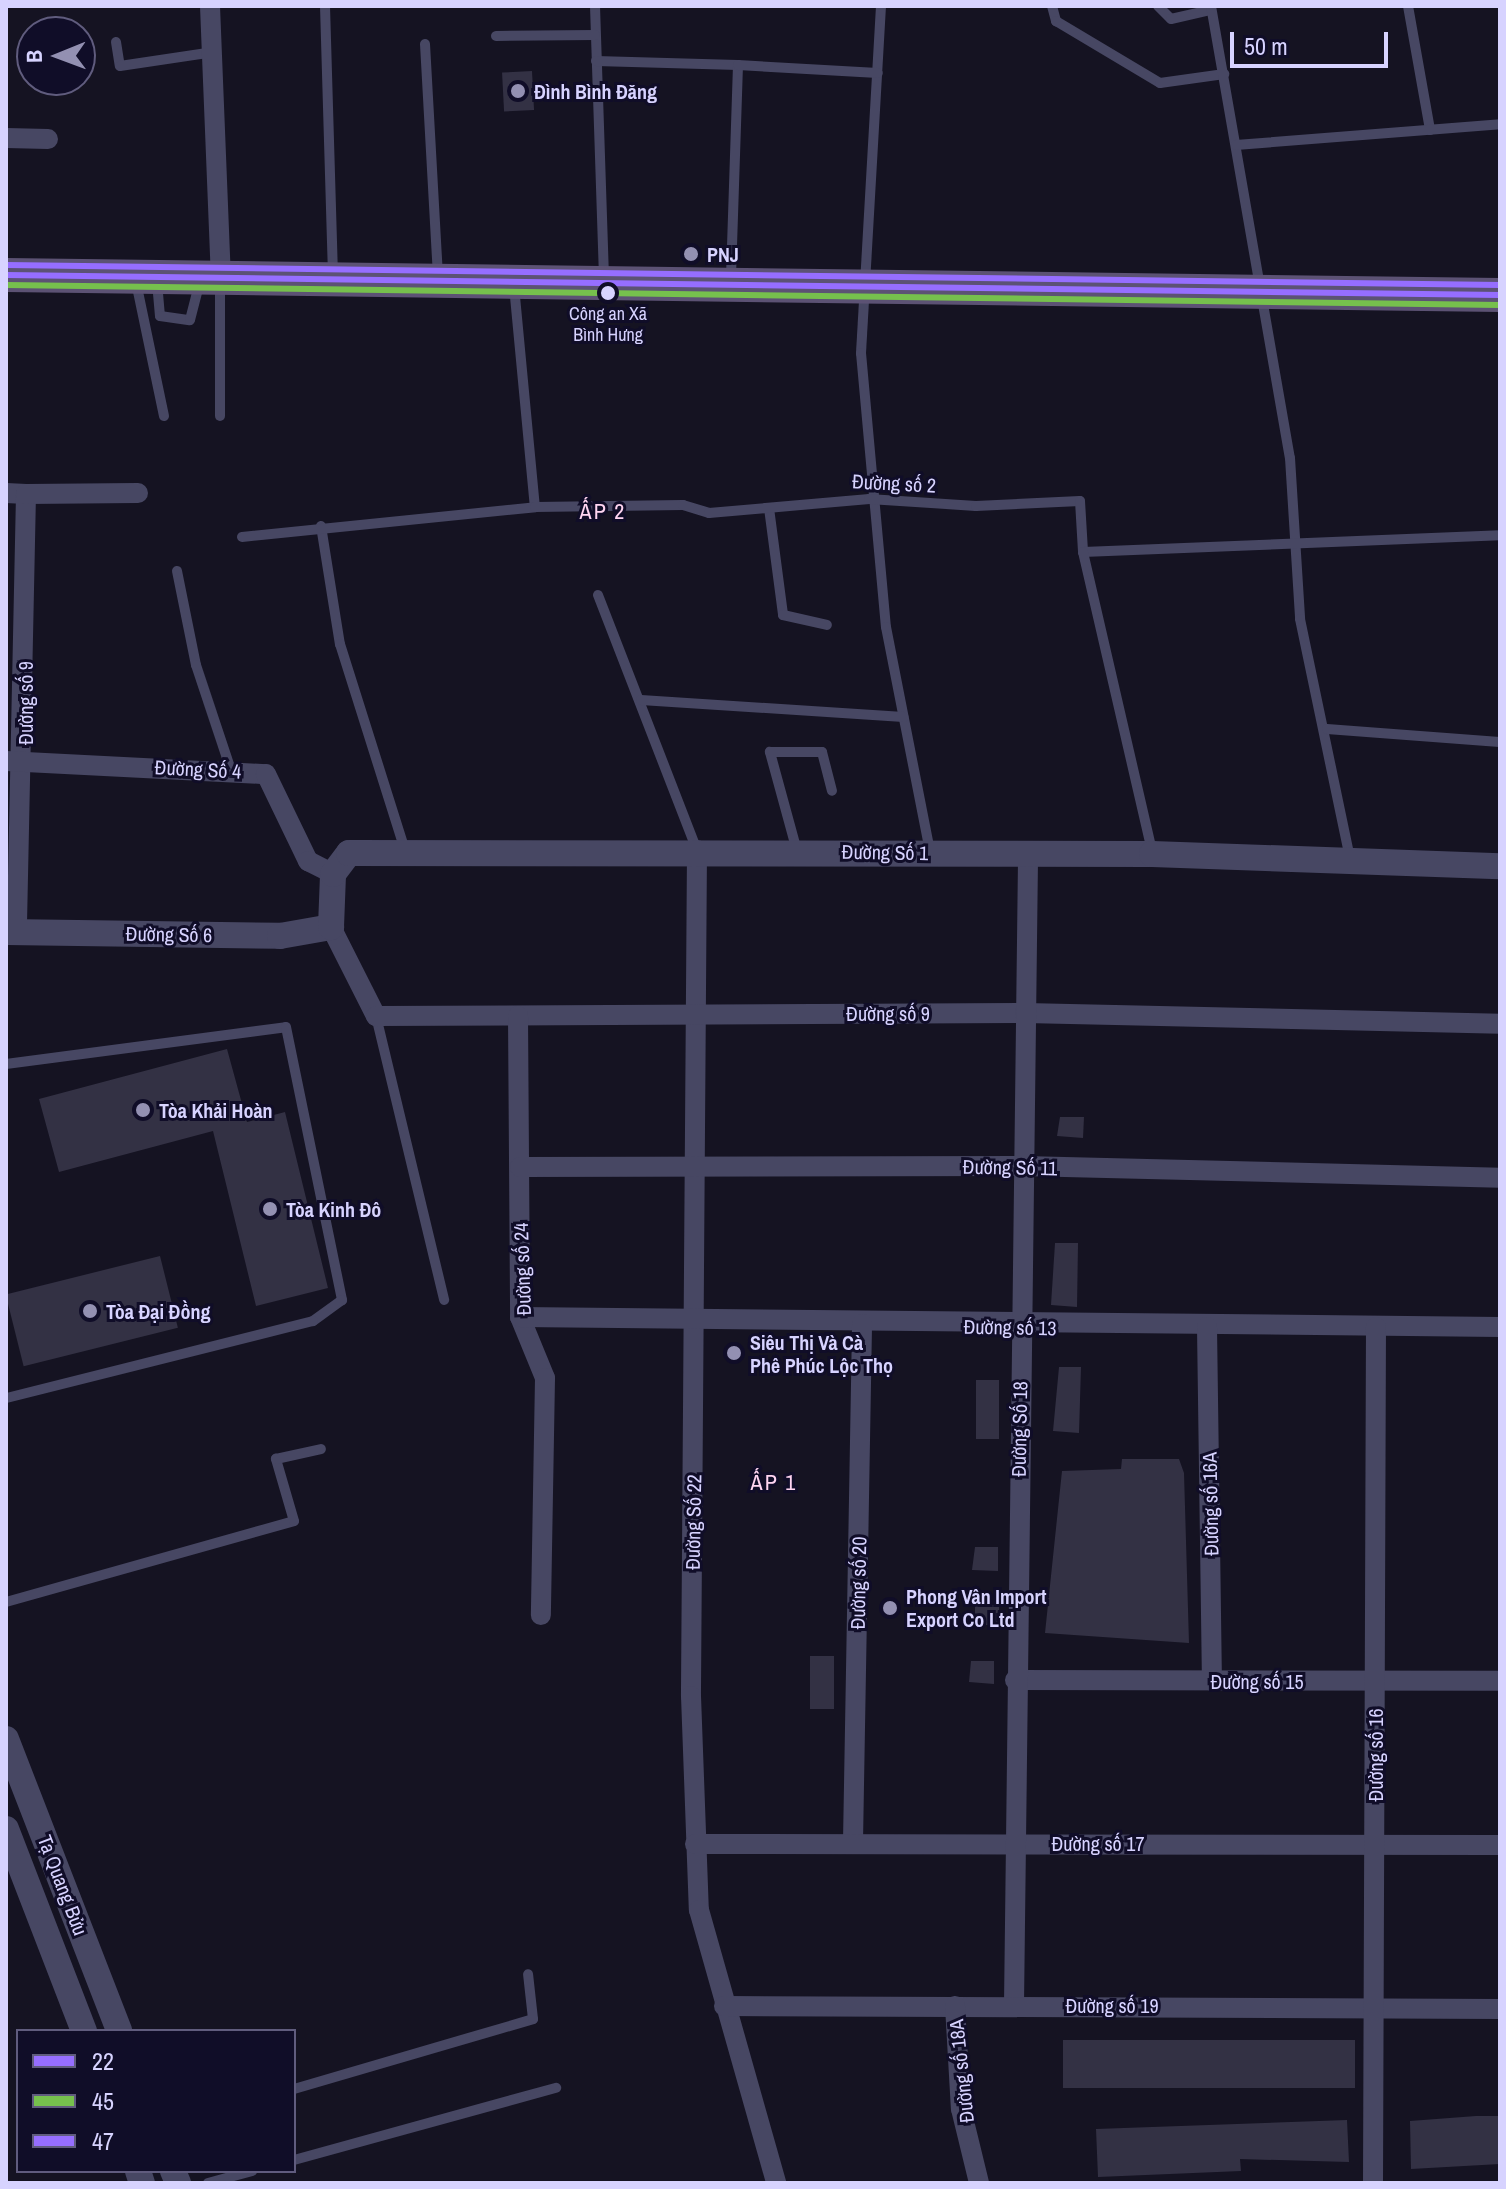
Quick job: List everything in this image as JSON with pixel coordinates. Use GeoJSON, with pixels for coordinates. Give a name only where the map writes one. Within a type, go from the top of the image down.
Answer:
{"type":"FeatureCollection","features":[{"type":"Feature","properties":{"kind":"main road"},"geometry":{"type":"LineString","coordinates":[[6,275],[333,277],[860,290],[1500,295]]}},
{"type":"Feature","properties":{"kind":"street"},"geometry":{"type":"LineString","coordinates":[[210,6],[207,53],[211,276]]}},
{"type":"Feature","properties":{"kind":"street"},"geometry":{"type":"LineString","coordinates":[[6,138],[48,139]]}},
{"type":"Feature","properties":{"kind":"street"},"geometry":{"type":"LineString","coordinates":[[16,493],[138,493]]}},
{"type":"Feature","properties":{"kind":"street","name":"Đường số 9"},"geometry":{"type":"LineString","coordinates":[[12,932],[16,761],[16,493]]}},
{"type":"Feature","properties":{"kind":"street","name":"Đường Số 4"},"geometry":{"type":"LineString","coordinates":[[16,761],[266,774],[308,861],[333,874]]}},
{"type":"Feature","properties":{"kind":"street","name":"Đường Số 1"},"geometry":{"type":"LineString","coordinates":[[333,874],[349,853],[405,850],[1152,854],[1500,866]]}},
{"type":"Feature","properties":{"kind":"street","name":"Đường Số 22"},"geometry":{"type":"LineString","coordinates":[[697,850],[692,1166],[696,1320],[695,1844],[699,1910],[776,2183]]}},
{"type":"Feature","properties":{"kind":"street","name":"Đường Số 18"},"geometry":{"type":"LineString","coordinates":[[1014,2005],[1015,1680],[1028,853]]}},
{"type":"Feature","properties":{"kind":"street"},"geometry":{"type":"LineString","coordinates":[[333,874],[331,927],[376,1016]]}},
{"type":"Feature","properties":{"kind":"street","name":"Đường Số 6"},"geometry":{"type":"LineString","coordinates":[[12,932],[280,936],[331,927]]}},
{"type":"Feature","properties":{"kind":"street","name":"Đường số 9"},"geometry":{"type":"LineString","coordinates":[[376,1016],[1025,1013],[1500,1024]]}},
{"type":"Feature","properties":{"kind":"street","name":"Đường số 24"},"geometry":{"type":"LineString","coordinates":[[518,1016],[520,1317],[545,1378],[541,1615]]}},
{"type":"Feature","properties":{"kind":"street","name":"Đường Số 11"},"geometry":{"type":"LineString","coordinates":[[520,1167],[1023,1166],[1500,1178]]}},
{"type":"Feature","properties":{"kind":"street","name":"Đường số 13"},"geometry":{"type":"LineString","coordinates":[[520,1317],[1020,1327],[1500,1327]]}},
{"type":"Feature","properties":{"kind":"street","name":"Đường số 20"},"geometry":{"type":"LineString","coordinates":[[853,1842],[862,1324]]}},
{"type":"Feature","properties":{"kind":"street","name":"Đường số 16A"},"geometry":{"type":"LineString","coordinates":[[1207,1327],[1212,1681]]}},
{"type":"Feature","properties":{"kind":"street","name":"Đường số 16"},"geometry":{"type":"LineString","coordinates":[[1373,2183],[1376,1327]]}},
{"type":"Feature","properties":{"kind":"street","name":"Đường số 15"},"geometry":{"type":"LineString","coordinates":[[1015,1680],[1500,1681]]}},
{"type":"Feature","properties":{"kind":"street","name":"Tạ Quang Bửu"},"geometry":{"type":"LineString","coordinates":[[6,1739],[118,2029]]}},
{"type":"Feature","properties":{"kind":"street","name":"Tạ Quang Bửu"},"geometry":{"type":"LineString","coordinates":[[6,1829],[83,2029]]}},
{"type":"Feature","properties":{"kind":"street","name":"Đường số 17"},"geometry":{"type":"LineString","coordinates":[[695,1844],[1500,1845]]}},
{"type":"Feature","properties":{"kind":"street"},"geometry":{"type":"LineString","coordinates":[[43,1925],[73,1912]]}},
{"type":"Feature","properties":{"kind":"street","name":"Đường số 19"},"geometry":{"type":"LineString","coordinates":[[724,2006],[1500,2009]]}},
{"type":"Feature","properties":{"kind":"street","name":"Đường số 18A"},"geometry":{"type":"LineString","coordinates":[[955,2006],[961,2109],[979,2183]]}},
{"type":"Feature","properties":{"kind":"lane"},"geometry":{"type":"LineString","coordinates":[[325,6],[333,277]]}},
{"type":"Feature","properties":{"kind":"lane"},"geometry":{"type":"LineString","coordinates":[[595,6],[604,283]]}},
{"type":"Feature","properties":{"kind":"lane"},"geometry":{"type":"LineString","coordinates":[[881,6],[860,290],[869,499],[903,717],[930,852]]}},
{"type":"Feature","properties":{"kind":"lane"},"geometry":{"type":"LineString","coordinates":[[1052,6],[1056,21],[1160,83],[1224,74]]}},
{"type":"Feature","properties":{"kind":"lane"},"geometry":{"type":"LineString","coordinates":[[1158,6],[1171,19],[1211,8],[1236,145],[1258,294],[1290,458],[1300,619],[1327,729],[1350,861]]}},
{"type":"Feature","properties":{"kind":"lane"},"geometry":{"type":"LineString","coordinates":[[1408,6],[1430,130]]}},
{"type":"Feature","properties":{"kind":"lane"},"geometry":{"type":"LineString","coordinates":[[496,36],[595,35]]}},
{"type":"Feature","properties":{"kind":"lane"},"geometry":{"type":"LineString","coordinates":[[116,42],[120,66],[207,53]]}},
{"type":"Feature","properties":{"kind":"lane"},"geometry":{"type":"LineString","coordinates":[[425,44],[438,281]]}},
{"type":"Feature","properties":{"kind":"lane"},"geometry":{"type":"LineString","coordinates":[[596,61],[878,73]]}},
{"type":"Feature","properties":{"kind":"lane"},"geometry":{"type":"LineString","coordinates":[[731,286],[738,65]]}},
{"type":"Feature","properties":{"kind":"lane"},"geometry":{"type":"LineString","coordinates":[[1236,145],[1500,124]]}},
{"type":"Feature","properties":{"kind":"lane"},"geometry":{"type":"LineString","coordinates":[[145,276],[164,416]]}},
{"type":"Feature","properties":{"kind":"lane"},"geometry":{"type":"LineString","coordinates":[[211,276],[220,416]]}},
{"type":"Feature","properties":{"kind":"lane"},"geometry":{"type":"LineString","coordinates":[[513,282],[535,507]]}},
{"type":"Feature","properties":{"kind":"lane","name":"Đường số 2"},"geometry":{"type":"LineString","coordinates":[[242,537],[321,526],[535,507],[769,508],[869,499],[976,506],[1080,501],[1083,552]]}},
{"type":"Feature","properties":{"kind":"lane"},"geometry":{"type":"LineString","coordinates":[[769,508],[783,615],[827,625]]}},
{"type":"Feature","properties":{"kind":"lane"},"geometry":{"type":"LineString","coordinates":[[321,526],[340,644],[405,850]]}},
{"type":"Feature","properties":{"kind":"lane"},"geometry":{"type":"LineString","coordinates":[[1152,854],[1083,552],[1500,535]]}},
{"type":"Feature","properties":{"kind":"lane"},"geometry":{"type":"LineString","coordinates":[[177,571],[196,665],[231,770]]}},
{"type":"Feature","properties":{"kind":"lane"},"geometry":{"type":"LineString","coordinates":[[598,595],[697,850]]}},
{"type":"Feature","properties":{"kind":"lane"},"geometry":{"type":"LineString","coordinates":[[641,700],[903,717]]}},
{"type":"Feature","properties":{"kind":"lane"},"geometry":{"type":"LineString","coordinates":[[1327,729],[1500,742]]}},
{"type":"Feature","properties":{"kind":"lane"},"geometry":{"type":"LineString","coordinates":[[797,851],[770,752],[822,752],[832,791]]}},
{"type":"Feature","properties":{"kind":"lane"},"geometry":{"type":"LineString","coordinates":[[376,1016],[444,1300]]}},
{"type":"Feature","properties":{"kind":"lane"},"geometry":{"type":"LineString","coordinates":[[6,1064],[286,1027],[342,1300],[313,1321],[6,1398]]}},
{"type":"Feature","properties":{"kind":"lane"},"geometry":{"type":"LineString","coordinates":[[6,1602],[294,1521],[276,1459],[321,1449]]}},
{"type":"Feature","properties":{"kind":"lane"},"geometry":{"type":"LineString","coordinates":[[296,2088],[533,2019],[528,1974]]}},
{"type":"Feature","properties":{"kind":"lane"},"geometry":{"type":"LineString","coordinates":[[296,2159],[556,2088]]}},
{"type":"Feature","properties":{"kind":"lane"},"geometry":{"type":"LineString","coordinates":[[208,2183],[245,2173]]}},
{"type":"Feature","properties":{"kind":"building","name":"Đình Bình Đăng"},"geometry":{"type":"Polygon","coordinates":[[[532,71],[534,110],[504,112],[502,73],[532,71]]]}},
{"type":"Feature","properties":{"kind":"building"},"geometry":{"type":"Polygon","coordinates":[[[227,1049],[247,1122],[285,1112],[328,1288],[256,1306],[213,1131],[59,1172],[39,1099],[227,1049]]]}},
{"type":"Feature","properties":{"kind":"building"},"geometry":{"type":"Polygon","coordinates":[[[1060,1117],[1084,1117],[1083,1138],[1057,1136],[1060,1117]]]}},
{"type":"Feature","properties":{"kind":"building"},"geometry":{"type":"Polygon","coordinates":[[[1055,1243],[1078,1243],[1077,1307],[1051,1305],[1055,1243]]]}},
{"type":"Feature","properties":{"kind":"building","name":"Tòa Đại Đồng"},"geometry":{"type":"Polygon","coordinates":[[[160,1256],[178,1328],[24,1366],[6,1294],[160,1256]]]}},
{"type":"Feature","properties":{"kind":"building"},"geometry":{"type":"Polygon","coordinates":[[[1059,1367],[1081,1367],[1079,1433],[1053,1431],[1059,1367]]]}},
{"type":"Feature","properties":{"kind":"building"},"geometry":{"type":"Polygon","coordinates":[[[976,1380],[999,1380],[999,1439],[976,1439],[976,1380]]]}},
{"type":"Feature","properties":{"kind":"building"},"geometry":{"type":"Polygon","coordinates":[[[1122,1459],[1179,1459],[1184,1473],[1189,1643],[1045,1633],[1062,1471],[1121,1469],[1122,1459]]]}},
{"type":"Feature","properties":{"kind":"building"},"geometry":{"type":"Polygon","coordinates":[[[975,1547],[998,1547],[998,1571],[972,1570],[975,1547]]]}},
{"type":"Feature","properties":{"kind":"building"},"geometry":{"type":"Polygon","coordinates":[[[975,1605],[999,1605],[999,1625],[975,1625],[975,1605]]]}},
{"type":"Feature","properties":{"kind":"building"},"geometry":{"type":"Polygon","coordinates":[[[810,1656],[834,1656],[834,1709],[810,1709],[810,1656]]]}},
{"type":"Feature","properties":{"kind":"building"},"geometry":{"type":"Polygon","coordinates":[[[971,1661],[994,1661],[994,1684],[969,1682],[971,1661]]]}},
{"type":"Feature","properties":{"kind":"building"},"geometry":{"type":"Polygon","coordinates":[[[1063,2040],[1355,2040],[1355,2088],[1063,2088],[1063,2040]]]}},
{"type":"Feature","properties":{"kind":"building"},"geometry":{"type":"Polygon","coordinates":[[[1500,2116],[1500,2164],[1411,2169],[1410,2121],[1500,2116]]]}},
{"type":"Feature","properties":{"kind":"building"},"geometry":{"type":"Polygon","coordinates":[[[1347,2120],[1349,2162],[1240,2159],[1241,2171],[1098,2177],[1096,2129],[1347,2120]]]}},
{"type":"Feature","properties":{"kind":"transit line","name":"47"},"geometry":{"type":"LineString","coordinates":[[6,265],[1500,285]]}},
{"type":"Feature","properties":{"kind":"transit line","name":"22"},"geometry":{"type":"LineString","coordinates":[[6,275],[1500,295]]}},
{"type":"Feature","properties":{"kind":"transit line","name":"45"},"geometry":{"type":"LineString","coordinates":[[6,285],[1500,305]]}},
{"type":"Feature","properties":{"kind":"place","name":"Đình Bình Đăng"},"geometry":{"type":"Point","coordinates":[518,91]}},
{"type":"Feature","properties":{"kind":"place","name":"PNJ"},"geometry":{"type":"Point","coordinates":[691,254]}},
{"type":"Feature","properties":{"kind":"place","name":"Công an Xã Bình Hưng"},"geometry":{"type":"Point","coordinates":[608,293]}},
{"type":"Feature","properties":{"kind":"place","name":"Tòa Khải Hoàn"},"geometry":{"type":"Point","coordinates":[143,1110]}},
{"type":"Feature","properties":{"kind":"place","name":"Tòa Kinh Đô"},"geometry":{"type":"Point","coordinates":[270,1209]}},
{"type":"Feature","properties":{"kind":"place","name":"Tòa Đại Đồng"},"geometry":{"type":"Point","coordinates":[90,1311]}},
{"type":"Feature","properties":{"kind":"place","name":"Siêu Thị Và Cà Phê Phúc Lộc Thọ"},"geometry":{"type":"Point","coordinates":[734,1353]}},
{"type":"Feature","properties":{"kind":"place","name":"Phong Vân Import Export Co Ltd"},"geometry":{"type":"Point","coordinates":[890,1608]}},
{"type":"Feature","properties":{"kind":"district","name":"ẤP 2"},"geometry":{"type":"Point","coordinates":[603,512]}},
{"type":"Feature","properties":{"kind":"district","name":"ẤP 1"},"geometry":{"type":"Point","coordinates":[774,1483]}}]}
